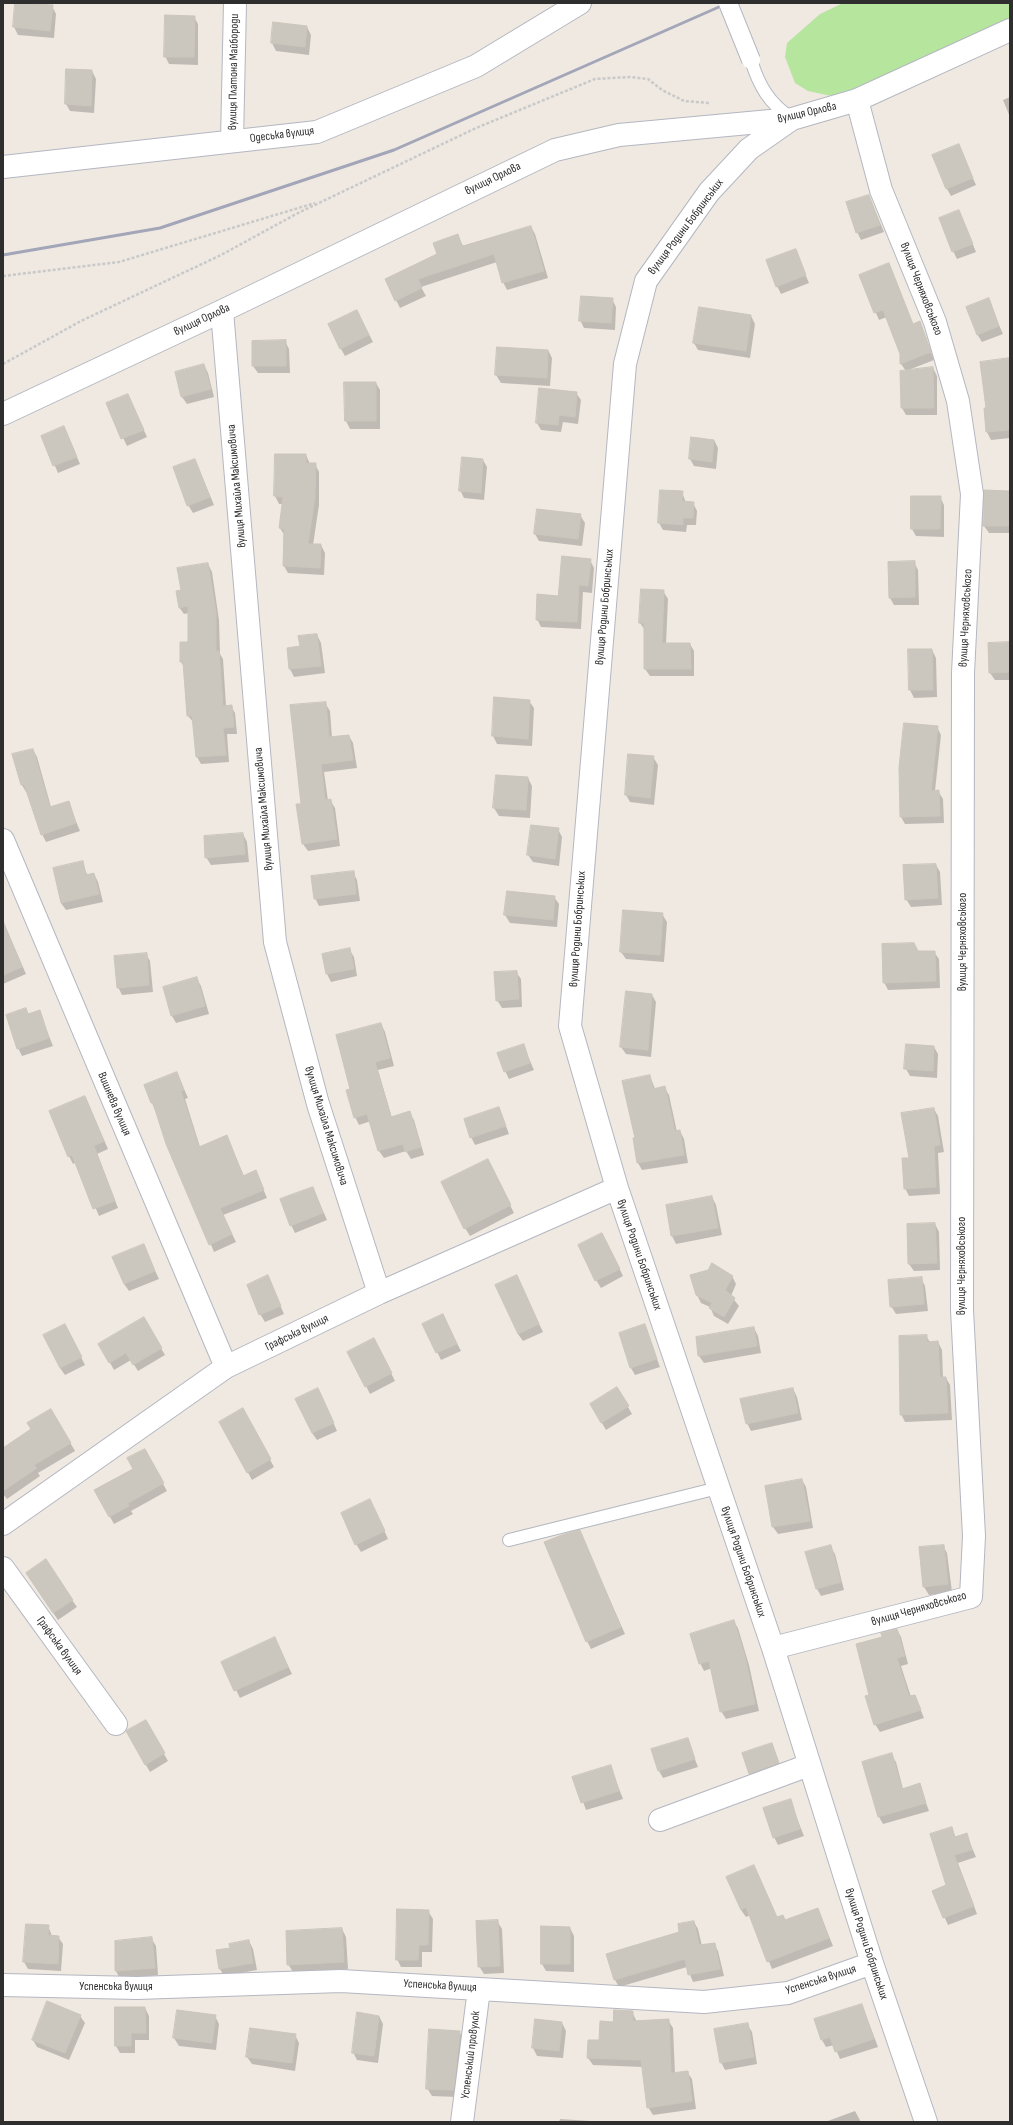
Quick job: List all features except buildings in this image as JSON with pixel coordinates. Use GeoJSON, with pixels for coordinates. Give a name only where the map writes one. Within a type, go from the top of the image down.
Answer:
{"type":"FeatureCollection","features":[{"type":"Feature","properties":{"kind":"street","name":"вулиця Платона Майбороди"},"geometry":{"type":"LineString","coordinates":[[232,141],[236,3]]}},
{"type":"Feature","properties":{"kind":"street","name":"Одеська вулиця"},"geometry":{"type":"LineString","coordinates":[[3,167],[317,132],[476,66],[580,3]]}},
{"type":"Feature","properties":{"kind":"street"},"geometry":{"type":"LineString","coordinates":[[728,3],[751,60]]}},
{"type":"Feature","properties":{"kind":"street","name":"вулиця Орлова"},"geometry":{"type":"LineString","coordinates":[[3,414],[222,311],[555,150],[619,135],[792,119],[857,100],[1010,30]]}},
{"type":"Feature","properties":{"kind":"street","name":"вулиця Черняховського"},"geometry":{"type":"LineString","coordinates":[[773,1648],[971,1597],[973,1566],[974,1536],[962,1310],[963,673],[972,494],[958,401],[936,322],[881,190],[857,100]]}},
{"type":"Feature","properties":{"kind":"street","name":"вулиця Родини Бобринських"},"geometry":{"type":"LineString","coordinates":[[792,119],[748,149],[709,192],[646,281],[625,364],[570,1026],[616,1188],[773,1648],[872,1963],[926,2122]]}},
{"type":"Feature","properties":{"kind":"street","name":"вулиця Михайла Максимовича"},"geometry":{"type":"LineString","coordinates":[[222,311],[275,942],[318,1104],[379,1293]]}},
{"type":"Feature","properties":{"kind":"street","name":"Вишнева вулиця"},"geometry":{"type":"LineString","coordinates":[[3,840],[226,1367]]}},
{"type":"Feature","properties":{"kind":"street","name":"Графська вулиця"},"geometry":{"type":"LineString","coordinates":[[3,1524],[57,1488],[226,1367],[379,1293],[616,1188]]}},
{"type":"Feature","properties":{"kind":"street","name":"Графська вулиця"},"geometry":{"type":"LineString","coordinates":[[3,1568],[116,1724]]}},
{"type":"Feature","properties":{"kind":"street"},"geometry":{"type":"LineString","coordinates":[[660,1820],[809,1764]]}},
{"type":"Feature","properties":{"kind":"street","name":"Успенська вулиця"},"geometry":{"type":"LineString","coordinates":[[3,1985],[137,1988],[341,1981],[704,2002],[788,1993],[872,1963]]}},
{"type":"Feature","properties":{"kind":"street","name":"Успенський провулок"},"geometry":{"type":"LineString","coordinates":[[462,2122],[479,1989]]}},
{"type":"Feature","properties":{"kind":"lane"},"geometry":{"type":"LineString","coordinates":[[751,60],[758,81],[766,96],[778,109],[792,119]]}},
{"type":"Feature","properties":{"kind":"lane"},"geometry":{"type":"LineString","coordinates":[[509,1540],[718,1488]]}},
{"type":"Feature","properties":{"kind":"path"},"geometry":{"type":"LineString","coordinates":[[3,364],[81,321],[134,297],[161,282],[189,271],[323,201],[476,128],[595,79],[630,77],[648,79],[662,90],[684,101],[712,104]]}},
{"type":"Feature","properties":{"kind":"path"},"geometry":{"type":"LineString","coordinates":[[3,276],[72,266],[119,262],[323,201]]}},
{"type":"Feature","properties":{"kind":"green space"},"geometry":{"type":"Polygon","coordinates":[[[843,3],[1010,3],[1010,30],[855,101],[808,91],[795,83],[785,57],[787,43],[820,14],[843,3]]]}},
{"type":"Feature","properties":{"kind":"railway"},"geometry":{"type":"LineString","coordinates":[[3,255],[160,228],[394,150],[728,3]]}}]}
